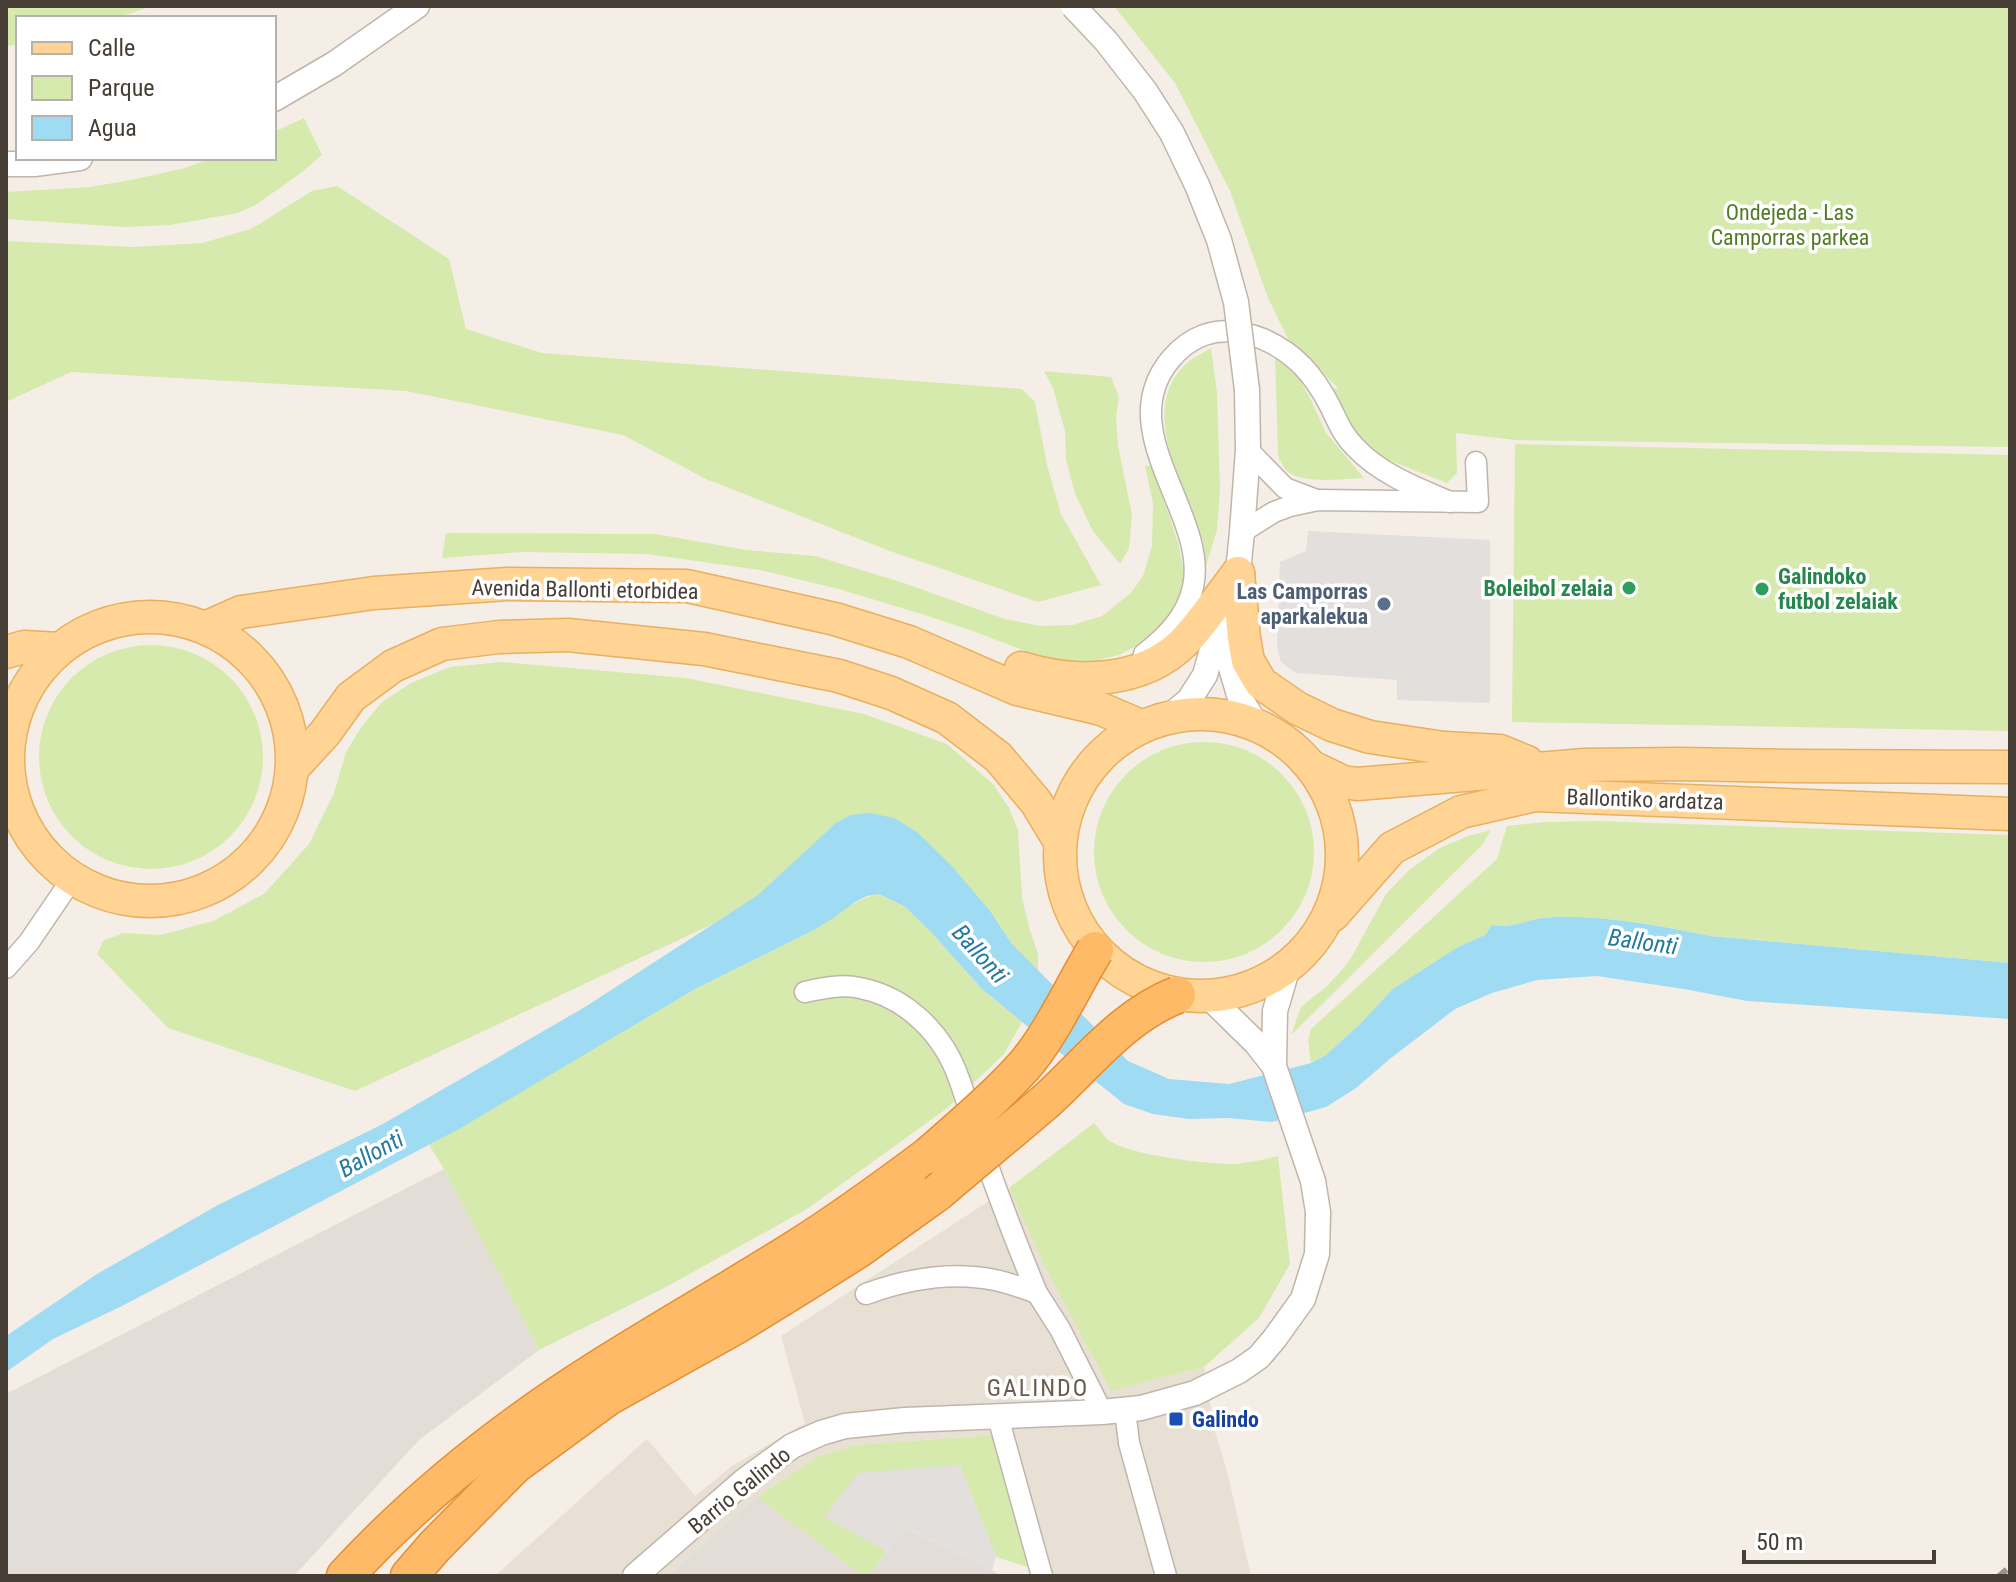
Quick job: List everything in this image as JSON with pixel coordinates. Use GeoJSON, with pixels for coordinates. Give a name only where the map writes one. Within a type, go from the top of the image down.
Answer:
{"type":"FeatureCollection","features":[{"type":"Feature","properties":{"kind":"highway"},"geometry":{"type":"LineString","coordinates":[[345,1576],[400,1520],[470,1460],[527,1418],[597,1370],[798,1247],[929,1155],[1025,1065],[1095,950]]}},
{"type":"Feature","properties":{"kind":"highway"},"geometry":{"type":"LineString","coordinates":[[409,1576],[515,1465],[608,1397],[737,1325],[859,1249],[937,1193],[1046,1100],[1112,1037],[1156,1003],[1193,996]]}},
{"type":"Feature","properties":{"kind":"main road"},"geometry":{"type":"LineString","coordinates":[[909,642],[960,648],[1042,675],[1088,680],[1146,669],[1182,643],[1238,573]]}},
{"type":"Feature","properties":{"kind":"main road"},"geometry":{"type":"LineString","coordinates":[[1238,573],[1248,661],[1261,683],[1297,708],[1332,725],[1370,737],[1444,748],[1500,751],[1541,768]]}},
{"type":"Feature","properties":{"kind":"main road","name":"Avenida Ballonti etorbidea"},"geometry":{"type":"LineString","coordinates":[[205,628],[241,612],[374,593],[507,584],[687,586],[835,619],[909,642],[1017,689],[1155,721]]}},
{"type":"Feature","properties":{"kind":"main road"},"geometry":{"type":"LineString","coordinates":[[129,618],[167,618],[205,628],[243,651],[271,684],[289,725],[292,769],[283,810],[262,847],[231,876],[194,895],[152,901],[110,896],[72,879],[46,857],[25,829],[9,795],[7,757],[14,717],[31,680],[59,649],[92,629],[129,618]]}},
{"type":"Feature","properties":{"kind":"main road"},"geometry":{"type":"LineString","coordinates":[[292,769],[325,733],[351,697],[393,666],[442,644],[499,637],[568,635],[704,649],[839,676],[891,693],[947,718],[998,757],[1036,802],[1059,840]]}},
{"type":"Feature","properties":{"kind":"main road"},"geometry":{"type":"LineString","coordinates":[[6,652],[24,647],[59,649]]}},
{"type":"Feature","properties":{"kind":"main road"},"geometry":{"type":"LineString","coordinates":[[1214,713],[1256,724],[1288,742],[1314,768],[1334,804],[1343,844],[1340,885],[1326,923],[1309,947],[1288,967],[1264,982],[1237,992],[1193,996],[1132,979],[1095,950],[1073,917],[1061,879],[1059,840],[1073,793],[1101,754],[1155,721],[1214,713]]}},
{"type":"Feature","properties":{"kind":"main road","name":"Ballontiko ardatza"},"geometry":{"type":"LineString","coordinates":[[1314,768],[1343,782],[1357,784],[1541,768],[1643,764],[2010,767]]}},
{"type":"Feature","properties":{"kind":"main road","name":"Ballontiko ardatza"},"geometry":{"type":"LineString","coordinates":[[1326,923],[1392,848],[1461,812],[1535,795],[2010,814]]}},
{"type":"Feature","properties":{"kind":"street"},"geometry":{"type":"LineString","coordinates":[[276,98],[379,35],[417,6]]}},
{"type":"Feature","properties":{"kind":"street"},"geometry":{"type":"LineString","coordinates":[[1073,6],[1106,41],[1145,91],[1172,133],[1219,240],[1236,302],[1247,390],[1248,450],[1229,661],[1240,698],[1256,724]]}},
{"type":"Feature","properties":{"kind":"street"},"geometry":{"type":"LineString","coordinates":[[6,164],[65,160]]}},
{"type":"Feature","properties":{"kind":"street"},"geometry":{"type":"LineString","coordinates":[[1117,675],[1161,640],[1183,615],[1193,585],[1194,559],[1157,447],[1151,398],[1160,373],[1180,348],[1200,336],[1218,331],[1237,331],[1273,344],[1292,355],[1310,372],[1340,429],[1356,449],[1377,467],[1450,502]]}},
{"type":"Feature","properties":{"kind":"street"},"geometry":{"type":"LineString","coordinates":[[1248,450],[1285,488],[1318,500]]}},
{"type":"Feature","properties":{"kind":"street"},"geometry":{"type":"LineString","coordinates":[[1242,532],[1274,512],[1318,500],[1478,502],[1476,462]]}},
{"type":"Feature","properties":{"kind":"street"},"geometry":{"type":"LineString","coordinates":[[1155,721],[1189,700],[1205,675],[1220,620],[1238,573]]}},
{"type":"Feature","properties":{"kind":"street"},"geometry":{"type":"LineString","coordinates":[[6,968],[29,942],[72,879]]}},
{"type":"Feature","properties":{"kind":"street"},"geometry":{"type":"LineString","coordinates":[[1274,1066],[1275,1011],[1288,967]]}},
{"type":"Feature","properties":{"kind":"street"},"geometry":{"type":"LineString","coordinates":[[805,992],[833,987],[859,988],[888,997],[916,1014],[943,1045],[959,1076],[1000,1201],[1037,1293],[1114,1411],[1129,1443],[1166,1576]]}},
{"type":"Feature","properties":{"kind":"street"},"geometry":{"type":"LineString","coordinates":[[1193,996],[1256,1043],[1274,1066]]}},
{"type":"Feature","properties":{"kind":"street","name":"Barrio Galindo"},"geometry":{"type":"LineString","coordinates":[[635,1576],[744,1481],[792,1446],[821,1433],[845,1426],[905,1420],[1141,1408],[1195,1393],[1259,1357],[1303,1299],[1317,1254],[1318,1212],[1313,1181],[1274,1066]]}},
{"type":"Feature","properties":{"kind":"street"},"geometry":{"type":"LineString","coordinates":[[866,1294],[919,1278],[956,1276],[994,1280],[1037,1293]]}},
{"type":"Feature","properties":{"kind":"street"},"geometry":{"type":"LineString","coordinates":[[998,1417],[1042,1576]]}},
{"type":"Feature","properties":{"kind":"shaded area","name":"Las Camporras aparkalekua"},"geometry":{"type":"Polygon","coordinates":[[[1308,531],[1490,540],[1490,703],[1397,700],[1397,680],[1296,673],[1281,662],[1277,647],[1280,562],[1306,551],[1308,531]]]}},
{"type":"Feature","properties":{"kind":"shaded area"},"geometry":{"type":"Polygon","coordinates":[[[444,1169],[539,1350],[419,1440],[294,1576],[6,1576],[6,1394],[444,1169]]]}},
{"type":"Feature","properties":{"kind":"shaded area"},"geometry":{"type":"Polygon","coordinates":[[[1009,1188],[1045,1267],[1111,1391],[1204,1367],[1215,1432],[1251,1576],[1031,1576],[992,1435],[855,1445],[817,1457],[757,1497],[667,1576],[495,1576],[647,1439],[695,1496],[732,1466],[805,1423],[781,1336],[1009,1188]]]}},
{"type":"Feature","properties":{"kind":"shaded area"},"geometry":{"type":"Polygon","coordinates":[[[960,1465],[996,1557],[992,1570],[906,1528],[887,1551],[824,1517],[858,1473],[960,1465]]]}},
{"type":"Feature","properties":{"kind":"shaded area"},"geometry":{"type":"Polygon","coordinates":[[[757,1497],[863,1576],[667,1576],[757,1497]]]}},
{"type":"Feature","properties":{"kind":"shaded area"},"geometry":{"type":"Polygon","coordinates":[[[905,1528],[992,1570],[1001,1576],[868,1576],[905,1528]]]}},
{"type":"Feature","properties":{"kind":"green space"},"geometry":{"type":"Polygon","coordinates":[[[6,6],[152,6],[122,16],[16,16],[16,45],[6,46],[6,6]]]}},
{"type":"Feature","properties":{"kind":"green space","name":"Ondejeda - Las Camporras parkea"},"geometry":{"type":"Polygon","coordinates":[[[1114,6],[2010,6],[2010,447],[1515,440],[1456,433],[1457,473],[1447,483],[1381,457],[1356,434],[1330,388],[1339,389],[1288,339],[1268,298],[1230,191],[1175,83],[1114,6]]]}},
{"type":"Feature","properties":{"kind":"green space"},"geometry":{"type":"Polygon","coordinates":[[[304,118],[322,155],[257,204],[238,213],[170,225],[125,227],[6,219],[6,192],[90,187],[185,168],[207,160],[276,160],[276,131],[304,118]]]}},
{"type":"Feature","properties":{"kind":"green space"},"geometry":{"type":"Polygon","coordinates":[[[337,186],[449,259],[466,329],[542,353],[1022,389],[1035,402],[1047,465],[1061,514],[1101,585],[1038,602],[890,551],[706,479],[623,435],[406,391],[71,372],[6,402],[6,241],[133,247],[202,243],[251,229],[312,191],[337,186]]]}},
{"type":"Feature","properties":{"kind":"green space"},"geometry":{"type":"Polygon","coordinates":[[[1211,348],[1217,392],[1220,488],[1217,530],[1205,569],[1202,539],[1170,450],[1165,427],[1165,405],[1171,384],[1185,365],[1211,348]]]}},
{"type":"Feature","properties":{"kind":"green space"},"geometry":{"type":"Polygon","coordinates":[[[1275,352],[1296,372],[1326,433],[1364,478],[1304,478],[1285,469],[1278,456],[1275,352]]]}},
{"type":"Feature","properties":{"kind":"green space"},"geometry":{"type":"Polygon","coordinates":[[[1044,371],[1111,377],[1119,397],[1116,417],[1118,446],[1132,515],[1129,548],[1120,564],[1093,531],[1075,494],[1066,459],[1065,431],[1053,388],[1044,371]]]}},
{"type":"Feature","properties":{"kind":"green space","name":"Galindoko futbol zelaiak"},"geometry":{"type":"Polygon","coordinates":[[[1515,444],[2010,455],[2010,731],[1512,722],[1515,444]]]}},
{"type":"Feature","properties":{"kind":"green space"},"geometry":{"type":"Polygon","coordinates":[[[1145,466],[1153,466],[1178,543],[1185,577],[1178,606],[1151,638],[1119,655],[1091,662],[1051,661],[918,613],[839,589],[760,570],[647,554],[523,552],[442,558],[446,533],[656,534],[746,550],[815,556],[1005,619],[1040,626],[1073,625],[1102,616],[1131,593],[1143,576],[1152,546],[1153,504],[1145,466]]]}},
{"type":"Feature","properties":{"kind":"green space"},"geometry":{"type":"Polygon","coordinates":[[[151,645],[194,653],[230,678],[255,714],[263,757],[255,800],[230,836],[194,861],[151,869],[108,861],[72,836],[47,800],[39,757],[47,714],[72,678],[108,653],[151,645]]]}},
{"type":"Feature","properties":{"kind":"green space"},"geometry":{"type":"Polygon","coordinates":[[[502,662],[686,678],[864,714],[947,744],[994,785],[1009,808],[1018,830],[1022,898],[1038,953],[1038,983],[915,882],[830,849],[715,923],[355,1091],[168,1028],[97,954],[103,941],[123,933],[161,935],[213,921],[264,894],[309,844],[334,793],[346,752],[382,702],[411,683],[450,667],[502,662]]]}},
{"type":"Feature","properties":{"kind":"green space"},"geometry":{"type":"Polygon","coordinates":[[[1204,742],[1246,750],[1282,774],[1306,810],[1314,852],[1306,894],[1282,930],[1246,954],[1204,962],[1162,954],[1126,930],[1102,894],[1094,852],[1102,810],[1126,774],[1162,750],[1204,742]]]}},
{"type":"Feature","properties":{"kind":"green space"},"geometry":{"type":"Polygon","coordinates":[[[1596,821],[2010,835],[2010,963],[1710,936],[1612,919],[1546,918],[1492,925],[1485,935],[1458,947],[1326,1055],[1311,1063],[1308,1040],[1311,1029],[1497,859],[1507,826],[1596,821]]]}},
{"type":"Feature","properties":{"kind":"green space"},"geometry":{"type":"Polygon","coordinates":[[[1491,830],[1482,845],[1291,1035],[1301,1007],[1341,971],[1386,894],[1409,870],[1440,848],[1491,830]]]}},
{"type":"Feature","properties":{"kind":"green space"},"geometry":{"type":"Polygon","coordinates":[[[879,894],[904,906],[982,989],[1022,1022],[1004,1054],[946,1109],[807,1209],[668,1286],[539,1350],[429,1145],[695,989],[814,930],[861,900],[879,894]]]}},
{"type":"Feature","properties":{"kind":"green space"},"geometry":{"type":"Polygon","coordinates":[[[1094,1123],[1115,1144],[1164,1157],[1228,1164],[1278,1156],[1290,1264],[1259,1318],[1204,1367],[1111,1391],[1045,1267],[1009,1188],[1094,1123]]]}},
{"type":"Feature","properties":{"kind":"green space"},"geometry":{"type":"Polygon","coordinates":[[[993,1435],[1028,1567],[996,1557],[960,1465],[825,1517],[887,1551],[868,1576],[863,1576],[757,1497],[817,1457],[855,1445],[993,1435]]]}},
{"type":"Feature","properties":{"kind":"water","name":"Ballonti"},"geometry":{"type":"Polygon","coordinates":[[[870,813],[894,818],[917,832],[951,865],[990,911],[1011,943],[1128,1061],[1169,1079],[1229,1084],[1311,1063],[1326,1055],[1393,989],[1458,947],[1485,935],[1492,925],[1546,918],[1612,919],[1710,936],[2010,963],[2010,1019],[1747,1001],[1597,976],[1537,980],[1492,993],[1455,1009],[1356,1088],[1326,1107],[1272,1122],[1228,1118],[1189,1119],[1153,1114],[1124,1104],[982,989],[904,906],[879,894],[867,896],[814,930],[695,989],[459,1129],[53,1339],[6,1372],[6,1336],[97,1274],[218,1205],[381,1125],[585,1007],[758,895],[836,823],[851,815],[870,813]]]}},
{"type":"Feature","properties":{"kind":"railway"},"geometry":{"type":"LineString","coordinates":[[1999,1576],[2010,1567]]}},
{"type":"Feature","properties":{"kind":"place","name":"Boleibol zelaia"},"geometry":{"type":"Point","coordinates":[1629,588]}},
{"type":"Feature","properties":{"kind":"place","name":"Galindoko futbol zelaiak"},"geometry":{"type":"Point","coordinates":[1762,589]}},
{"type":"Feature","properties":{"kind":"place","name":"Las Camporras aparkalekua"},"geometry":{"type":"Point","coordinates":[1384,604]}},
{"type":"Feature","properties":{"kind":"place","name":"Galindo"},"geometry":{"type":"Point","coordinates":[1176,1419]}},
{"type":"Feature","properties":{"kind":"district","name":"GALINDO"},"geometry":{"type":"Point","coordinates":[1038,1388]}}]}
